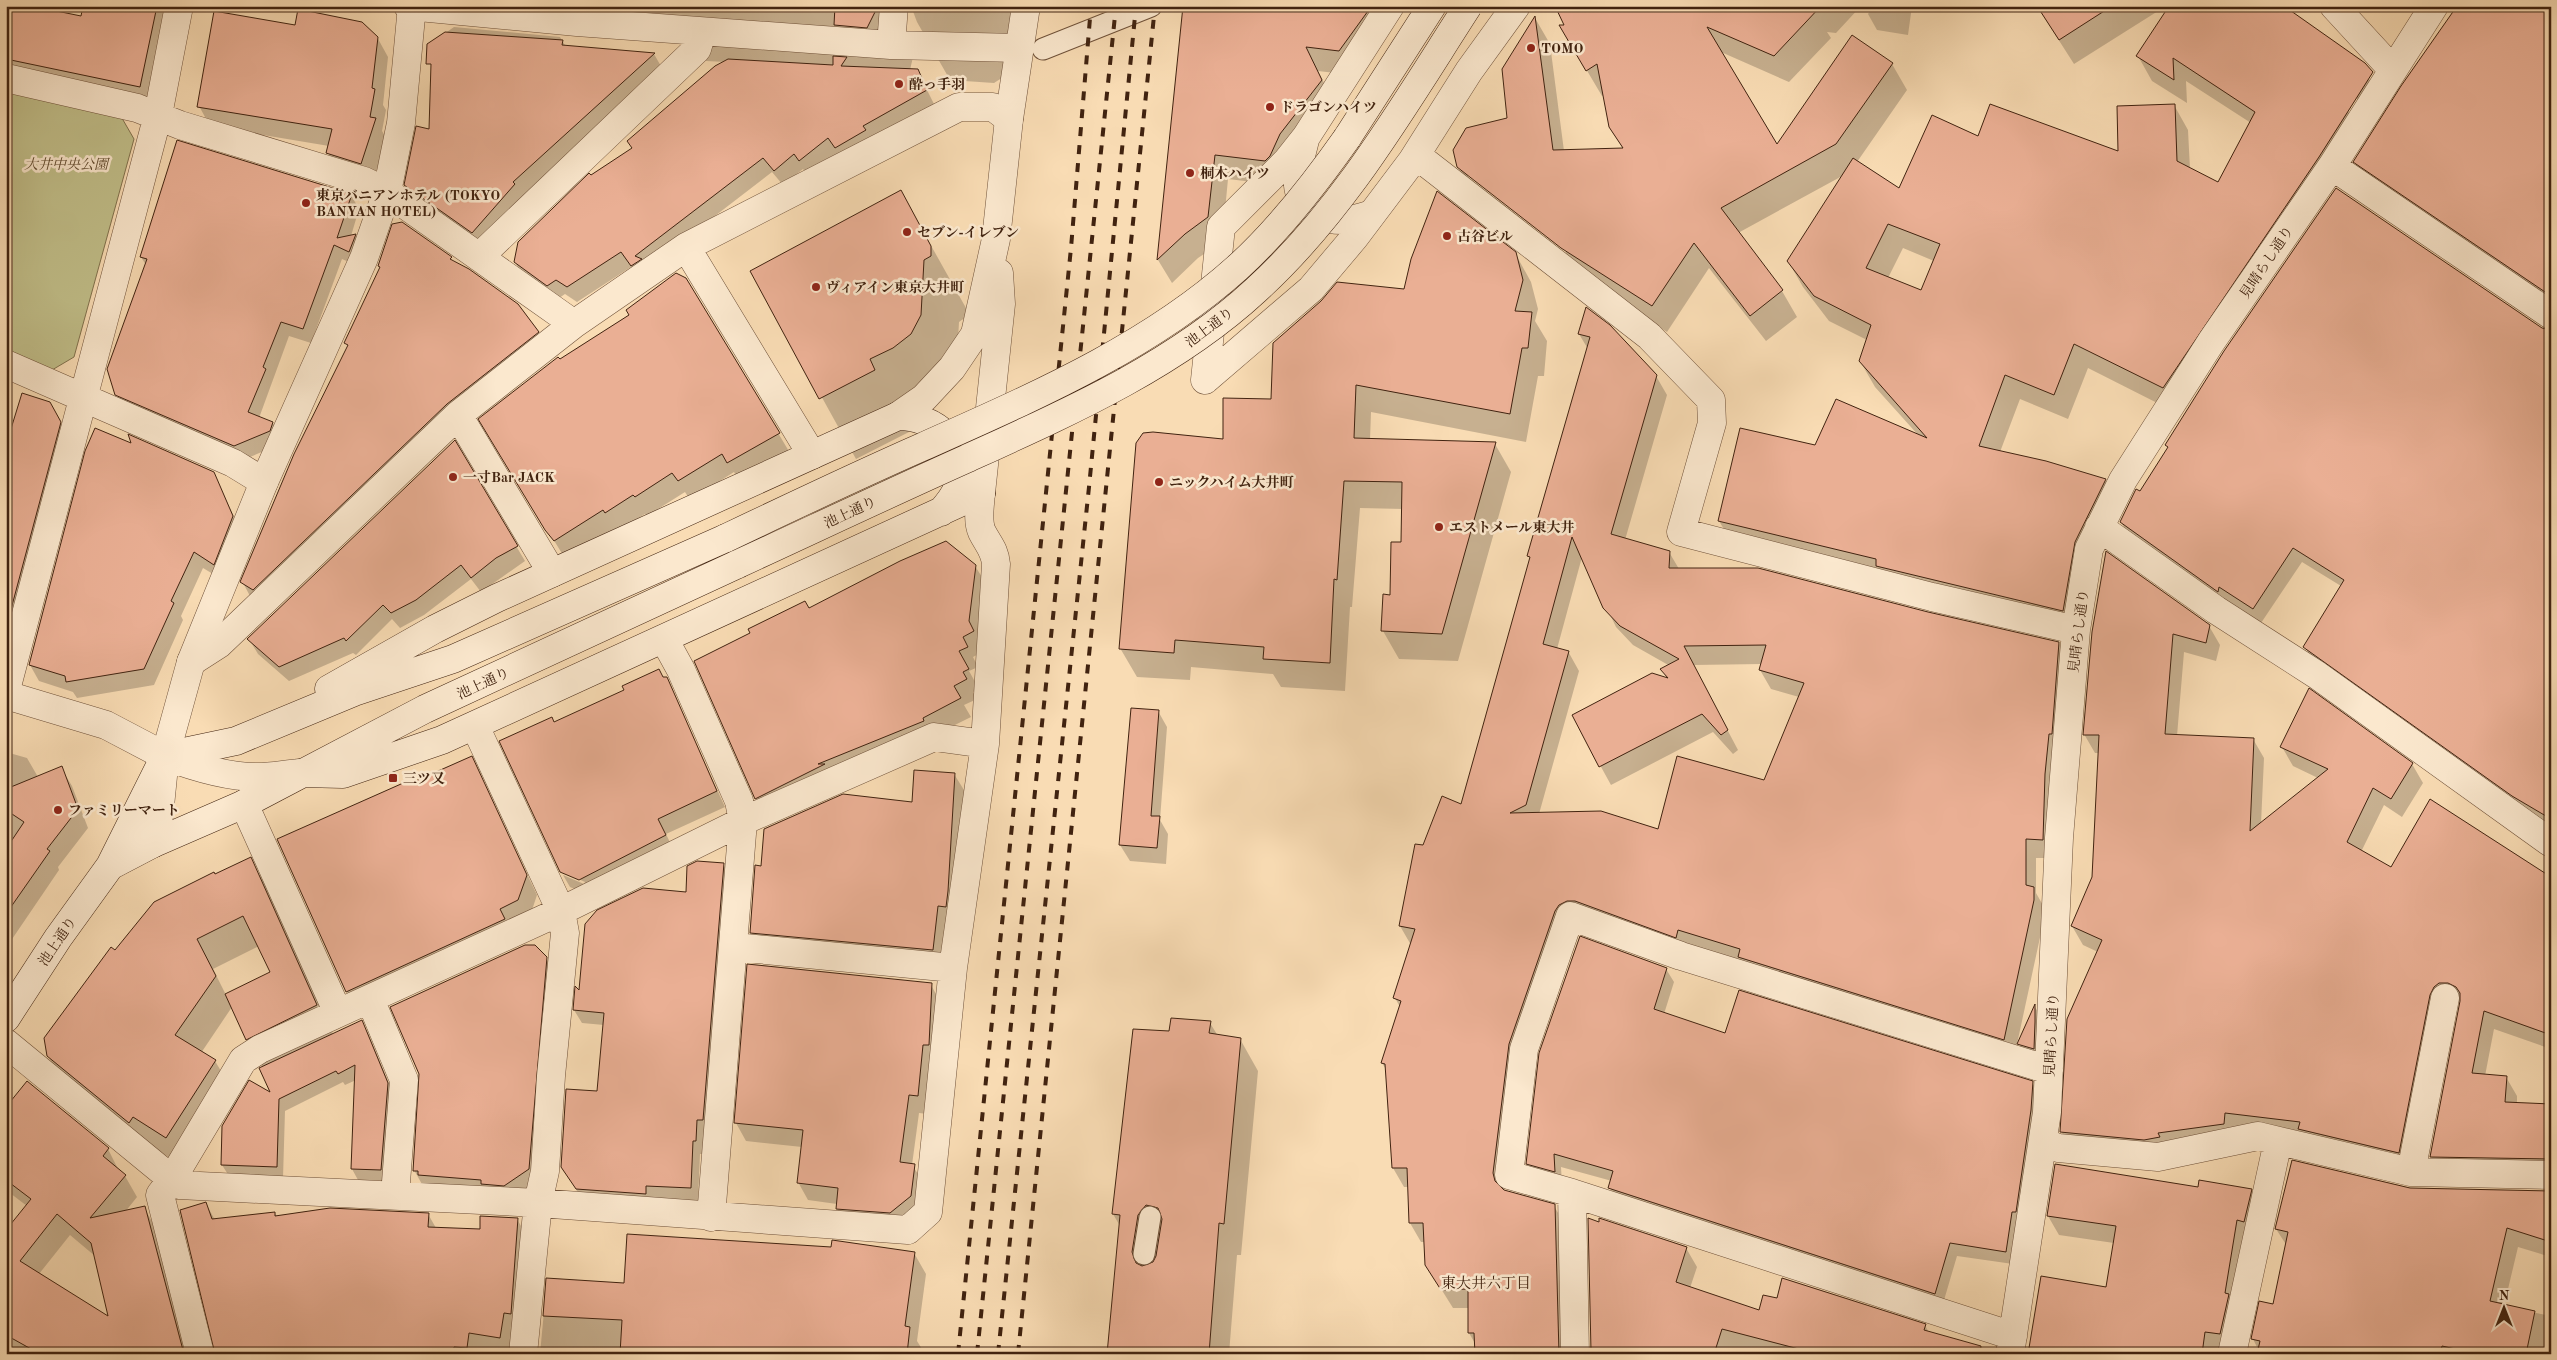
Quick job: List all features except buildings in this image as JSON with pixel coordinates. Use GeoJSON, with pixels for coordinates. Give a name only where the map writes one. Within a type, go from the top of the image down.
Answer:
{"type":"FeatureCollection","features":[{"type":"Feature","properties":{"kind":"street"},"geometry":{"type":"LineString","coordinates":[[6,690],[158,115],[180,6]]}},
{"type":"Feature","properties":{"kind":"street"},"geometry":{"type":"LineString","coordinates":[[891,45],[894,6]]}},
{"type":"Feature","properties":{"kind":"street"},"geometry":{"type":"LineString","coordinates":[[282,722],[344,679],[435,629],[552,573],[898,416],[924,398],[952,368],[975,334],[996,239],[1010,119],[1031,48],[1026,6]]}},
{"type":"Feature","properties":{"kind":"street"},"geometry":{"type":"LineString","coordinates":[[152,844],[159,816],[165,756],[191,662],[264,482],[364,258],[387,192],[401,122],[411,7],[577,14],[702,32],[891,45],[1031,48],[1151,6]]}},
{"type":"Feature","properties":{"kind":"street"},"geometry":{"type":"LineString","coordinates":[[1390,6],[1306,137],[1287,161],[1221,227],[1205,380],[1311,289],[1354,238],[1369,215],[1377,208],[1416,155],[1468,71],[1516,6]]}},
{"type":"Feature","properties":{"kind":"street","name":"池上通り"},"geometry":{"type":"LineString","coordinates":[[6,1018],[58,938],[110,866],[165,756],[236,741],[354,692],[453,659],[726,538],[1008,409],[1078,374],[1145,336],[1208,292],[1264,243],[1307,192],[1347,138],[1432,6]]}},
{"type":"Feature","properties":{"kind":"street","name":"池上通り"},"geometry":{"type":"LineString","coordinates":[[110,866],[152,844],[244,804],[425,709],[1080,405],[1154,365],[1223,317],[1255,292],[1284,264],[1330,211],[1371,155],[1468,6]]}},
{"type":"Feature","properties":{"kind":"street"},"geometry":{"type":"LineString","coordinates":[[2334,6],[2392,69]]}},
{"type":"Feature","properties":{"kind":"street","name":"見晴らし通り"},"geometry":{"type":"LineString","coordinates":[[2012,1345],[2044,1142],[2059,838],[2076,630],[2089,549],[2123,480],[2211,342],[2332,166],[2392,69],[2434,6]]}},
{"type":"Feature","properties":{"kind":"street"},"geometry":{"type":"LineString","coordinates":[[479,257],[697,48],[702,32]]}},
{"type":"Feature","properties":{"kind":"street"},"geometry":{"type":"LineString","coordinates":[[6,78],[137,108],[180,125],[364,181],[387,192],[574,324]]}},
{"type":"Feature","properties":{"kind":"street"},"geometry":{"type":"LineString","coordinates":[[191,662],[219,644],[458,415],[574,324],[686,247],[959,107],[993,107],[1010,119]]}},
{"type":"Feature","properties":{"kind":"street"},"geometry":{"type":"LineString","coordinates":[[1306,137],[1300,157],[1299,193],[1310,208],[1326,220],[1342,220],[1369,215]]}},
{"type":"Feature","properties":{"kind":"street"},"geometry":{"type":"LineString","coordinates":[[1416,155],[1649,336],[1711,400],[1712,424],[1681,532],[1932,596],[2076,630]]}},
{"type":"Feature","properties":{"kind":"street"},"geometry":{"type":"LineString","coordinates":[[2332,166],[2551,315]]}},
{"type":"Feature","properties":{"kind":"street"},"geometry":{"type":"LineString","coordinates":[[6,1043],[179,1185],[395,1194],[908,1230],[928,1212],[954,968],[986,744],[996,564],[991,544],[982,533],[981,493],[1001,304],[996,239]]}},
{"type":"Feature","properties":{"kind":"street"},"geometry":{"type":"LineString","coordinates":[[686,247],[812,455]]}},
{"type":"Feature","properties":{"kind":"street"},"geometry":{"type":"LineString","coordinates":[[6,364],[233,463],[264,482]]}},
{"type":"Feature","properties":{"kind":"street"},"geometry":{"type":"LineString","coordinates":[[458,415],[552,573]]}},
{"type":"Feature","properties":{"kind":"street"},"geometry":{"type":"LineString","coordinates":[[898,416],[915,416],[931,423],[945,432],[956,450],[959,467],[959,485],[953,498],[942,512]]}},
{"type":"Feature","properties":{"kind":"street"},"geometry":{"type":"LineString","coordinates":[[6,695],[106,725],[165,756],[192,766],[248,776],[301,773],[343,774],[442,740],[475,726],[981,493]]}},
{"type":"Feature","properties":{"kind":"street"},"geometry":{"type":"LineString","coordinates":[[2099,527],[2216,610],[2317,675],[2551,843]]}},
{"type":"Feature","properties":{"kind":"street"},"geometry":{"type":"LineString","coordinates":[[664,640],[681,670],[739,801],[743,821],[735,947],[711,1217]]}},
{"type":"Feature","properties":{"kind":"street"},"geometry":{"type":"LineString","coordinates":[[475,726],[561,911],[565,933],[551,1076],[545,1171],[538,1203],[522,1354]]}},
{"type":"Feature","properties":{"kind":"street"},"geometry":{"type":"LineString","coordinates":[[200,1354],[160,1195],[172,1179],[243,1060],[260,1049],[561,911],[743,821],[934,737],[986,744]]}},
{"type":"Feature","properties":{"kind":"street"},"geometry":{"type":"LineString","coordinates":[[244,804],[338,1013]]}},
{"type":"Feature","properties":{"kind":"street"},"geometry":{"type":"LineString","coordinates":[[2012,1345],[1572,1193],[1509,1175],[1524,1049],[1570,916],[1681,956],[2049,1070]]}},
{"type":"Feature","properties":{"kind":"street"},"geometry":{"type":"LineString","coordinates":[[735,947],[954,968]]}},
{"type":"Feature","properties":{"kind":"street"},"geometry":{"type":"LineString","coordinates":[[2411,1172],[2445,998]]}},
{"type":"Feature","properties":{"kind":"street"},"geometry":{"type":"LineString","coordinates":[[370,999],[404,1080],[395,1194]]}},
{"type":"Feature","properties":{"kind":"street"},"geometry":{"type":"LineString","coordinates":[[2044,1142],[2058,1148],[2158,1157],[2258,1136],[2411,1172],[2551,1175]]}},
{"type":"Feature","properties":{"kind":"street"},"geometry":{"type":"LineString","coordinates":[[2232,1354],[2278,1141]]}},
{"type":"Feature","properties":{"kind":"street"},"geometry":{"type":"LineString","coordinates":[[1572,1193],[1575,1354]]}},
{"type":"Feature","properties":{"kind":"street"},"geometry":{"type":"LineString","coordinates":[[1144,1254],[1150,1217]]}},
{"type":"Feature","properties":{"kind":"green space","name":"大井中央公園"},"geometry":{"type":"Polygon","coordinates":[[[6,89],[119,113],[134,139],[74,357],[52,370],[6,350],[6,89]]]}},
{"type":"Feature","properties":{"kind":"railway"},"geometry":{"type":"LineString","coordinates":[[958,1354],[1071,248],[1091,6]]}},
{"type":"Feature","properties":{"kind":"railway"},"geometry":{"type":"LineString","coordinates":[[977,1354],[1116,6]]}},
{"type":"Feature","properties":{"kind":"railway"},"geometry":{"type":"LineString","coordinates":[[998,1354],[1089,487],[1136,6]]}},
{"type":"Feature","properties":{"kind":"railway"},"geometry":{"type":"LineString","coordinates":[[1018,1354],[1155,6]]}},
{"type":"Feature","properties":{"kind":"place","name":"TOMO"},"geometry":{"type":"Point","coordinates":[1531,48]}},
{"type":"Feature","properties":{"kind":"place","name":"酔っ手羽"},"geometry":{"type":"Point","coordinates":[899,84]}},
{"type":"Feature","properties":{"kind":"place","name":"ドラゴンハイツ"},"geometry":{"type":"Point","coordinates":[1270,107]}},
{"type":"Feature","properties":{"kind":"place","name":"桐木ハイツ"},"geometry":{"type":"Point","coordinates":[1190,173]}},
{"type":"Feature","properties":{"kind":"place","name":"東京バニアンホテル (TOKYO BANYAN HOTEL)"},"geometry":{"type":"Point","coordinates":[306,203]}},
{"type":"Feature","properties":{"kind":"place","name":"セブン-イレブン"},"geometry":{"type":"Point","coordinates":[907,232]}},
{"type":"Feature","properties":{"kind":"place","name":"古谷ビル"},"geometry":{"type":"Point","coordinates":[1447,236]}},
{"type":"Feature","properties":{"kind":"place","name":"ヴィアイン東京大井町"},"geometry":{"type":"Point","coordinates":[816,287]}},
{"type":"Feature","properties":{"kind":"place","name":"一寸Bar JACK"},"geometry":{"type":"Point","coordinates":[453,477]}},
{"type":"Feature","properties":{"kind":"place","name":"ニックハイム大井町"},"geometry":{"type":"Point","coordinates":[1159,482]}},
{"type":"Feature","properties":{"kind":"place","name":"エストメール東大井"},"geometry":{"type":"Point","coordinates":[1439,527]}},
{"type":"Feature","properties":{"kind":"place","name":"三ツ又"},"geometry":{"type":"Point","coordinates":[393,778]}},
{"type":"Feature","properties":{"kind":"place","name":"ファミリーマート"},"geometry":{"type":"Point","coordinates":[58,810]}},
{"type":"Feature","properties":{"kind":"district","name":"東大井六丁目"},"geometry":{"type":"Point","coordinates":[1486,1283]}}]}
